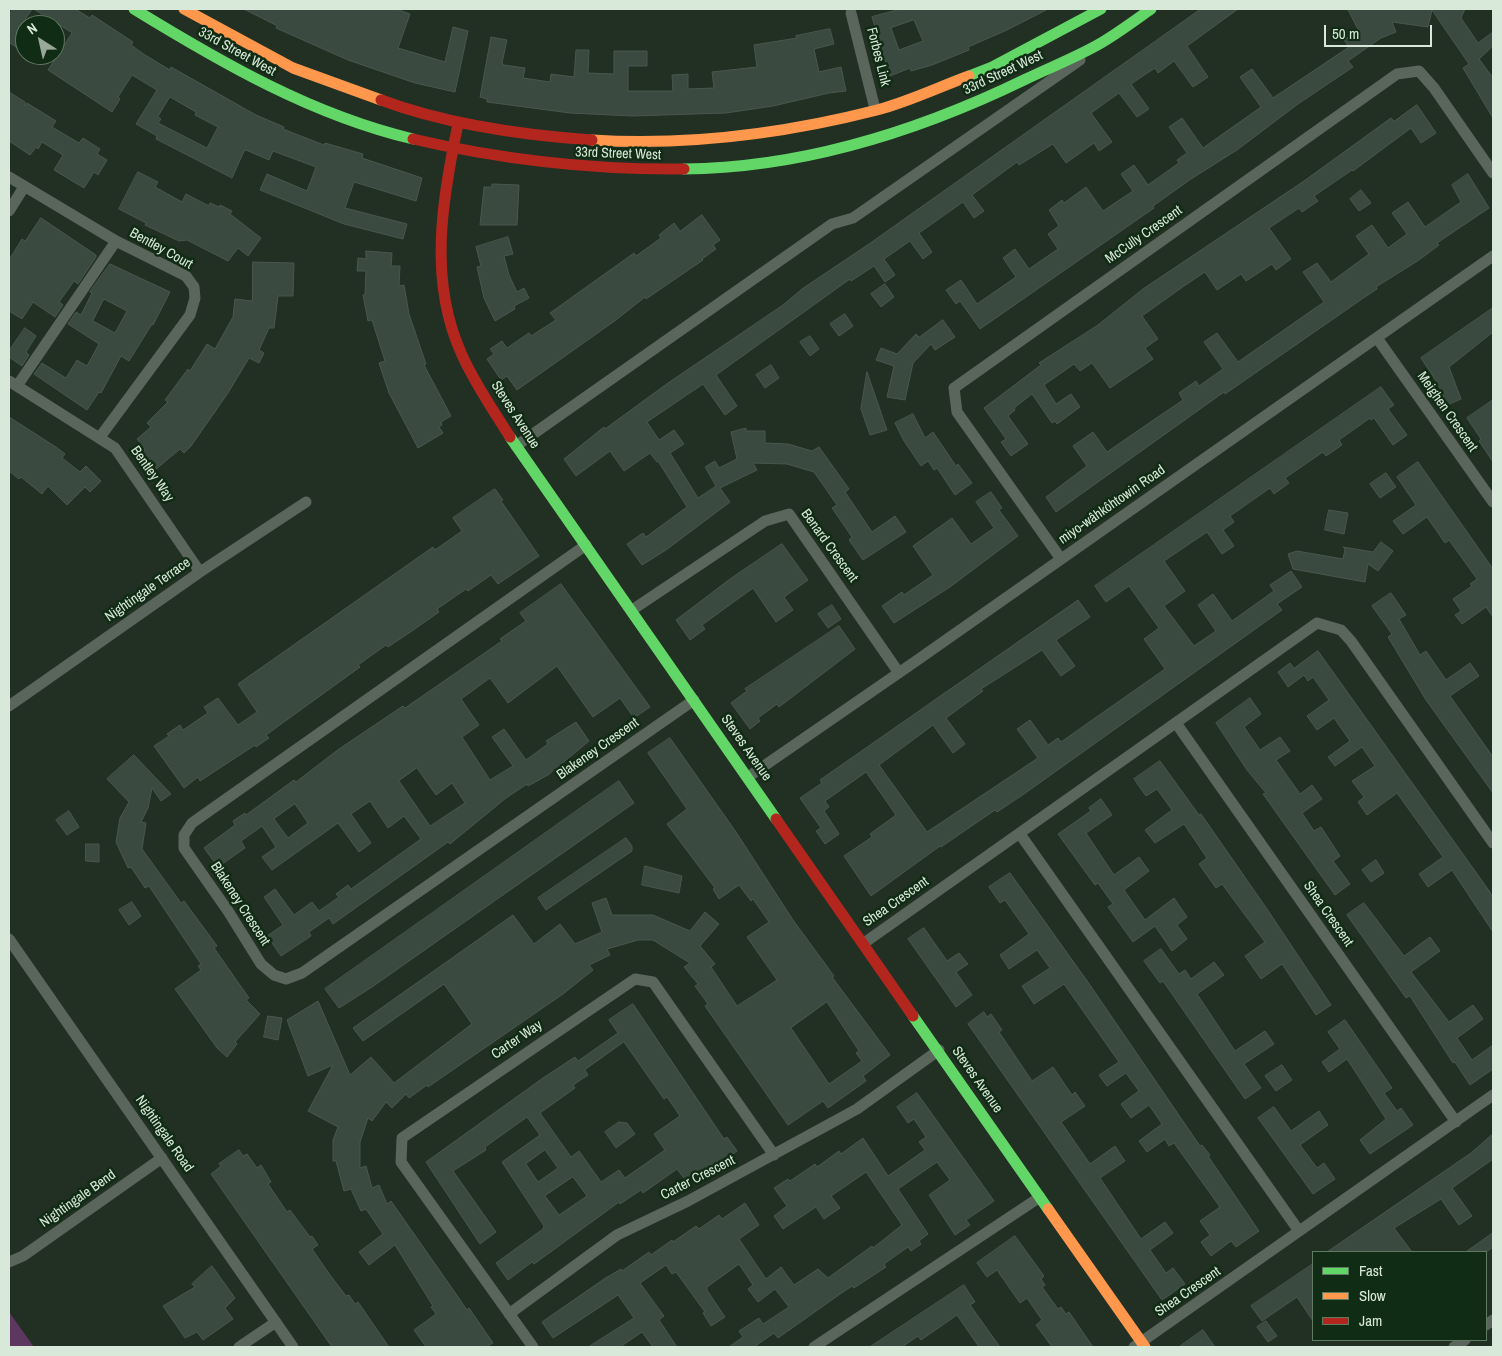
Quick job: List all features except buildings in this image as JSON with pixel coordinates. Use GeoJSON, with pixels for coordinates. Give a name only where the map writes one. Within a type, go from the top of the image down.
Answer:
{"type":"FeatureCollection","features":[{"type":"Feature","properties":{"kind":"main road","name":"33rd Street West"},"geometry":{"type":"LineString","coordinates":[[134,9],[235,70],[279,92],[362,125],[453,148],[571,168],[695,170],[760,163],[830,150],[948,115],[1110,38],[1151,9]]}},
{"type":"Feature","properties":{"kind":"main road","name":"33rd Street West"},"geometry":{"type":"LineString","coordinates":[[188,10],[261,53],[300,71],[397,107],[458,124],[542,139],[601,143],[668,143],[743,138],[796,130],[943,89],[992,69],[1050,39],[1101,9]]}},
{"type":"Feature","properties":{"kind":"main road","name":"Steves Avenue"},"geometry":{"type":"LineString","coordinates":[[458,124],[443,198],[438,252],[443,298],[455,339],[481,393],[516,446],[939,1050],[1140,1346]]}},
{"type":"Feature","properties":{"kind":"street","name":"Forbes Link"},"geometry":{"type":"LineString","coordinates":[[851,13],[875,109]]}},
{"type":"Feature","properties":{"kind":"street","name":"33rd Street West"},"geometry":{"type":"LineString","coordinates":[[516,446],[832,224],[853,218],[1110,38]]}},
{"type":"Feature","properties":{"kind":"street","name":"McCully Crescent"},"geometry":{"type":"LineString","coordinates":[[1061,559],[957,412],[954,388],[1397,74],[1419,71],[1434,88],[1493,173]]}},
{"type":"Feature","properties":{"kind":"street","name":"Bentley Court"},"geometry":{"type":"LineString","coordinates":[[9,177],[116,242],[186,276],[194,287],[195,298],[190,315],[100,437]]}},
{"type":"Feature","properties":{"kind":"street"},"geometry":{"type":"LineString","coordinates":[[9,210],[24,187]]}},
{"type":"Feature","properties":{"kind":"street"},"geometry":{"type":"LineString","coordinates":[[13,383],[116,242]]}},
{"type":"Feature","properties":{"kind":"street","name":"miyo-wâhkôhtowin Road"},"geometry":{"type":"LineString","coordinates":[[748,777],[1493,256]]}},
{"type":"Feature","properties":{"kind":"street","name":"Meighen Crescent"},"geometry":{"type":"LineString","coordinates":[[1377,338],[1493,502]]}},
{"type":"Feature","properties":{"kind":"street","name":"Bentley Way"},"geometry":{"type":"LineString","coordinates":[[13,383],[100,437],[119,452],[200,572]]}},
{"type":"Feature","properties":{"kind":"street","name":"Nightingale Terrace"},"geometry":{"type":"LineString","coordinates":[[9,706],[200,572],[306,502]]}},
{"type":"Feature","properties":{"kind":"street","name":"Benard Crescent"},"geometry":{"type":"LineString","coordinates":[[632,610],[765,521],[789,514],[899,673]]}},
{"type":"Feature","properties":{"kind":"street","name":"Blakeney Crescent"},"geometry":{"type":"LineString","coordinates":[[586,545],[192,823],[184,835],[184,848],[228,911],[261,964],[274,975],[286,980],[302,974],[694,700]]}},
{"type":"Feature","properties":{"kind":"street","name":"Shea Crescent"},"geometry":{"type":"LineString","coordinates":[[864,943],[1317,623],[1340,630],[1351,641],[1493,843]]}},
{"type":"Feature","properties":{"kind":"street","name":"Shea Crescent"},"geometry":{"type":"LineString","coordinates":[[1176,723],[1456,1122]]}},
{"type":"Feature","properties":{"kind":"street"},"geometry":{"type":"LineString","coordinates":[[1020,834],[1299,1231]]}},
{"type":"Feature","properties":{"kind":"street","name":"Nightingale Road"},"geometry":{"type":"LineString","coordinates":[[9,939],[293,1347]]}},
{"type":"Feature","properties":{"kind":"street","name":"Carter Way"},"geometry":{"type":"LineString","coordinates":[[509,1314],[401,1162],[402,1138],[635,979],[653,982],[774,1155]]}},
{"type":"Feature","properties":{"kind":"street","name":"Carter Crescent"},"geometry":{"type":"LineString","coordinates":[[509,1314],[618,1235],[774,1155],[857,1109],[939,1050]]}},
{"type":"Feature","properties":{"kind":"street","name":"Shea Crescent"},"geometry":{"type":"LineString","coordinates":[[1140,1346],[1299,1231],[1493,1095]]}},
{"type":"Feature","properties":{"kind":"street","name":"Nightingale Bend"},"geometry":{"type":"LineString","coordinates":[[9,1262],[22,1256],[162,1158]]}},
{"type":"Feature","properties":{"kind":"street"},"geometry":{"type":"LineString","coordinates":[[814,1347],[1040,1197]]}},
{"type":"Feature","properties":{"kind":"street"},"geometry":{"type":"LineString","coordinates":[[509,1314],[533,1347]]}},
{"type":"Feature","properties":{"kind":"street"},"geometry":{"type":"LineString","coordinates":[[239,1347],[276,1322]]}},
{"type":"Feature","properties":{"kind":"shaded area"},"geometry":{"type":"Polygon","coordinates":[[[9,1312],[34,1347],[9,1347],[9,1312]]]}},
{"type":"Feature","properties":{"kind":"traffic: fast"},"geometry":{"type":"LineString","coordinates":[[134,9],[234,68],[304,102],[376,129],[413,139]]}},
{"type":"Feature","properties":{"kind":"traffic: fast"},"geometry":{"type":"LineString","coordinates":[[969,76],[992,67],[1101,9]]}},
{"type":"Feature","properties":{"kind":"traffic: fast"},"geometry":{"type":"LineString","coordinates":[[684,169],[729,167],[773,162],[817,154],[902,130],[986,98],[1083,53],[1114,35],[1151,9]]}},
{"type":"Feature","properties":{"kind":"traffic: fast"},"geometry":{"type":"LineString","coordinates":[[510,437],[776,819]]}},
{"type":"Feature","properties":{"kind":"traffic: fast"},"geometry":{"type":"LineString","coordinates":[[913,1016],[1048,1209]]}},
{"type":"Feature","properties":{"kind":"traffic: slow"},"geometry":{"type":"LineString","coordinates":[[184,9],[293,68],[381,100]]}},
{"type":"Feature","properties":{"kind":"traffic: slow"},"geometry":{"type":"LineString","coordinates":[[592,140],[664,141],[771,132],[889,107],[969,76]]}},
{"type":"Feature","properties":{"kind":"traffic: slow"},"geometry":{"type":"LineString","coordinates":[[1048,1209],[1145,1347]]}},
{"type":"Feature","properties":{"kind":"traffic: jam"},"geometry":{"type":"LineString","coordinates":[[381,100],[406,109],[485,128],[592,140]]}},
{"type":"Feature","properties":{"kind":"traffic: jam"},"geometry":{"type":"LineString","coordinates":[[458,124],[443,211],[441,241],[445,299],[451,327],[467,366],[510,437]]}},
{"type":"Feature","properties":{"kind":"traffic: jam"},"geometry":{"type":"LineString","coordinates":[[413,139],[480,153],[548,162],[616,168],[684,169]]}},
{"type":"Feature","properties":{"kind":"traffic: jam"},"geometry":{"type":"LineString","coordinates":[[776,819],[913,1016]]}}]}
